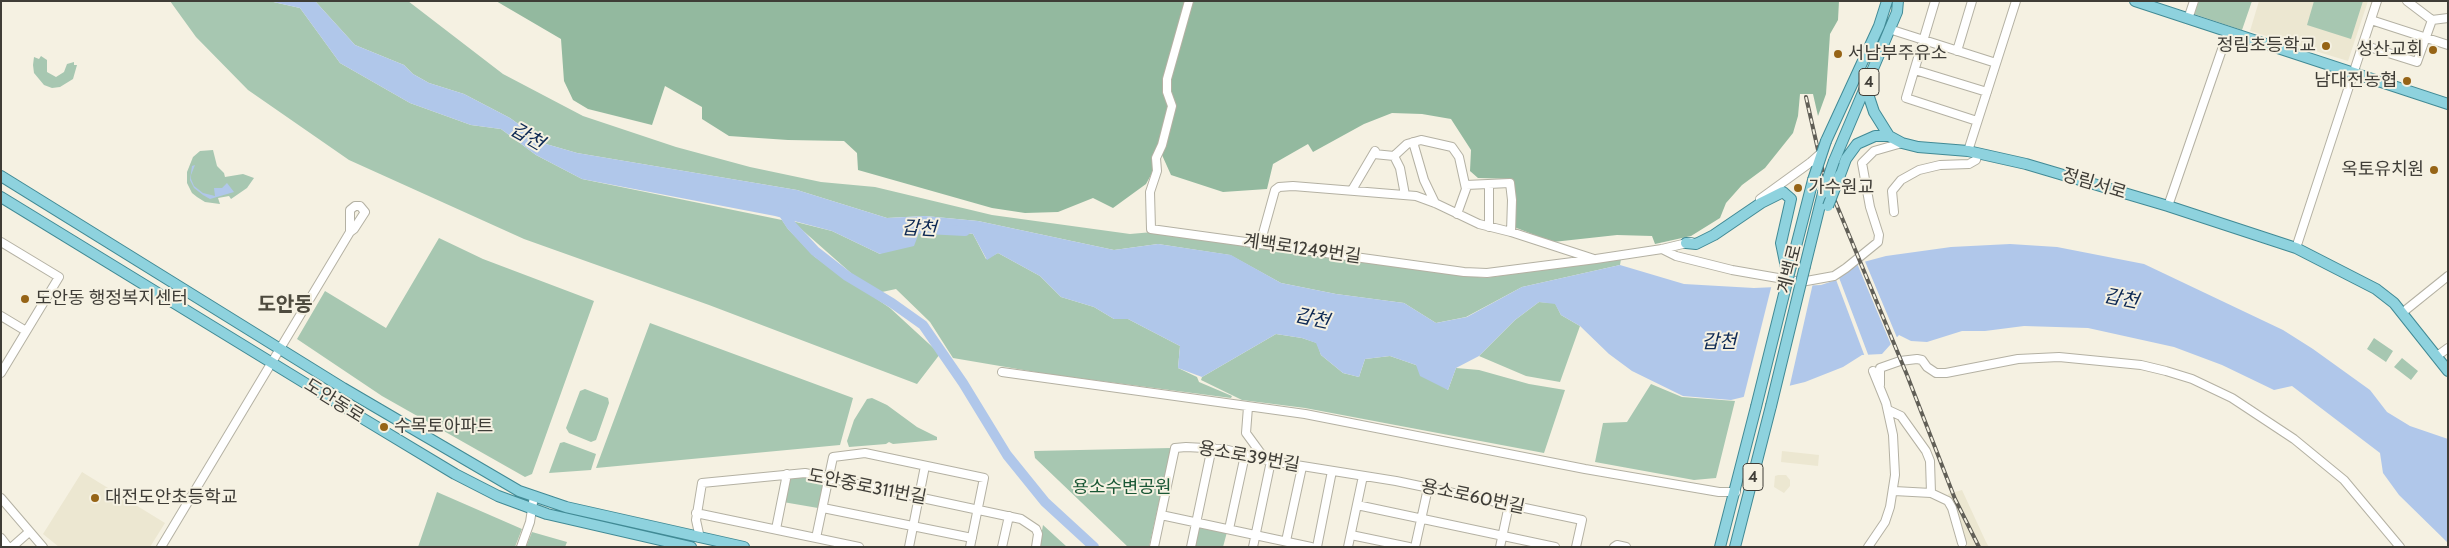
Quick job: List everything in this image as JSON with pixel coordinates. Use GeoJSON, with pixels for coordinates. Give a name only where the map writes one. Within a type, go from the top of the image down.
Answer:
{"type":"FeatureCollection","features":[{"type":"Feature","properties":{"kind":"main road","name":"계백로"},"geometry":{"type":"LineString","coordinates":[[1720,547],[1736,492],[1788,277],[1788,266],[1820,154],[1879,26],[1887,1]]}},
{"type":"Feature","properties":{"kind":"main road","name":"4"},"geometry":{"type":"LineString","coordinates":[[1868,83],[1889,30],[1898,1]]}},
{"type":"Feature","properties":{"kind":"main road"},"geometry":{"type":"LineString","coordinates":[[2134,1],[2448,104]]}},
{"type":"Feature","properties":{"kind":"main road","name":"계백로"},"geometry":{"type":"LineString","coordinates":[[1735,547],[1823,192],[1834,161],[1868,83]]}},
{"type":"Feature","properties":{"kind":"main road"},"geometry":{"type":"LineString","coordinates":[[1868,83],[1869,97],[1874,112],[1889,136]]}},
{"type":"Feature","properties":{"kind":"main road"},"geometry":{"type":"LineString","coordinates":[[1818,215],[1828,206],[1846,159],[1857,144],[1875,136],[1889,136]]}},
{"type":"Feature","properties":{"kind":"main road","name":"정림서로"},"geometry":{"type":"LineString","coordinates":[[1889,136],[1902,143],[1973,152],[2026,164],[2168,206],[2296,248],[2376,288],[2402,313],[2448,371]]}},
{"type":"Feature","properties":{"kind":"main road","name":"도안동로"},"geometry":{"type":"LineString","coordinates":[[1,176],[281,349],[500,481],[566,507],[744,547]]}},
{"type":"Feature","properties":{"kind":"main road"},"geometry":{"type":"LineString","coordinates":[[1686,244],[1696,244],[1714,235],[1761,203],[1783,192],[1791,199],[1781,243],[1788,266]]}},
{"type":"Feature","properties":{"kind":"main road","name":"도안동로"},"geometry":{"type":"LineString","coordinates":[[1,197],[455,474],[498,496],[533,510],[691,547]]}},
{"type":"Feature","properties":{"kind":"street","name":"계백로1249번길"},"geometry":{"type":"LineString","coordinates":[[1189,1],[1167,79],[1167,92],[1172,106],[1162,145],[1156,158],[1157,171],[1150,192],[1151,229],[1487,273],[1596,259],[1686,244],[1716,230],[1820,154]]}},
{"type":"Feature","properties":{"kind":"street"},"geometry":{"type":"LineString","coordinates":[[1935,1],[1906,98],[1977,121]]}},
{"type":"Feature","properties":{"kind":"street"},"geometry":{"type":"LineString","coordinates":[[1956,51],[1972,1]]}},
{"type":"Feature","properties":{"kind":"street"},"geometry":{"type":"LineString","coordinates":[[1894,212],[1892,192],[1901,180],[1919,170],[1940,165],[1968,164],[1976,160],[1973,152],[1977,121],[2015,3],[2006,1]]}},
{"type":"Feature","properties":{"kind":"street"},"geometry":{"type":"LineString","coordinates":[[2188,19],[2194,1]]}},
{"type":"Feature","properties":{"kind":"street"},"geometry":{"type":"LineString","coordinates":[[2296,248],[2377,1]]}},
{"type":"Feature","properties":{"kind":"street"},"geometry":{"type":"LineString","coordinates":[[2407,1],[2432,20],[2448,18]]}},
{"type":"Feature","properties":{"kind":"street"},"geometry":{"type":"LineString","coordinates":[[2371,20],[2448,45]]}},
{"type":"Feature","properties":{"kind":"street"},"geometry":{"type":"LineString","coordinates":[[2363,45],[2417,62],[2432,20]]}},
{"type":"Feature","properties":{"kind":"street"},"geometry":{"type":"LineString","coordinates":[[1889,30],[1996,63]]}},
{"type":"Feature","properties":{"kind":"street"},"geometry":{"type":"LineString","coordinates":[[2168,206],[2228,32]]}},
{"type":"Feature","properties":{"kind":"street"},"geometry":{"type":"LineString","coordinates":[[1914,70],[1987,92]]}},
{"type":"Feature","properties":{"kind":"street"},"geometry":{"type":"LineString","coordinates":[[1394,156],[1407,144],[1421,140],[1452,147],[1459,157],[1466,185],[1457,214]]}},
{"type":"Feature","properties":{"kind":"street"},"geometry":{"type":"LineString","coordinates":[[1413,142],[1424,180],[1435,203]]}},
{"type":"Feature","properties":{"kind":"street"},"geometry":{"type":"LineString","coordinates":[[1662,249],[1676,256],[1732,270],[1801,282],[1834,276],[1878,242],[1879,234],[1868,200],[1862,163],[1874,151],[1902,143]]}},
{"type":"Feature","properties":{"kind":"street"},"geometry":{"type":"LineString","coordinates":[[1352,190],[1374,151],[1394,156],[1400,168],[1405,195]]}},
{"type":"Feature","properties":{"kind":"street"},"geometry":{"type":"LineString","coordinates":[[1466,185],[1510,183],[1511,232]]}},
{"type":"Feature","properties":{"kind":"street"},"geometry":{"type":"LineString","coordinates":[[1489,227],[1490,184]]}},
{"type":"Feature","properties":{"kind":"street"},"geometry":{"type":"LineString","coordinates":[[1260,244],[1274,193],[1279,187],[1352,190],[1405,195],[1435,203],[1489,227],[1511,232],[1596,259]]}},
{"type":"Feature","properties":{"kind":"street"},"geometry":{"type":"LineString","coordinates":[[161,547],[350,232]]}},
{"type":"Feature","properties":{"kind":"street"},"geometry":{"type":"LineString","coordinates":[[1,242],[59,277],[26,331],[5,360],[1,373]]}},
{"type":"Feature","properties":{"kind":"street"},"geometry":{"type":"LineString","coordinates":[[2402,313],[2448,276]]}},
{"type":"Feature","properties":{"kind":"street"},"geometry":{"type":"LineString","coordinates":[[1,316],[26,331]]}},
{"type":"Feature","properties":{"kind":"street"},"geometry":{"type":"LineString","coordinates":[[2437,356],[2448,348]]}},
{"type":"Feature","properties":{"kind":"street"},"geometry":{"type":"LineString","coordinates":[[1880,385],[1880,368],[1900,361],[1917,359],[1922,360],[1927,367],[1936,373],[1946,373],[2018,359],[2059,357],[2141,365],[2175,374],[2232,398],[2294,439],[2344,480],[2400,547]]}},
{"type":"Feature","properties":{"kind":"street"},"geometry":{"type":"LineString","coordinates":[[1868,547],[1885,522],[1894,490],[1895,458],[1888,410],[1880,385],[1873,371]]}},
{"type":"Feature","properties":{"kind":"street"},"geometry":{"type":"LineString","coordinates":[[1002,372],[1305,414],[1585,469],[1720,492],[1736,492]]}},
{"type":"Feature","properties":{"kind":"street"},"geometry":{"type":"LineString","coordinates":[[1248,407],[1246,433],[1268,460],[1253,547]]}},
{"type":"Feature","properties":{"kind":"street"},"geometry":{"type":"LineString","coordinates":[[1888,410],[1902,416],[1926,451],[1930,461],[1931,493]]}},
{"type":"Feature","properties":{"kind":"street","name":"용소로39번길"},"geometry":{"type":"LineString","coordinates":[[1154,547],[1175,448],[1212,448],[1302,467],[1363,476]]}},
{"type":"Feature","properties":{"kind":"street"},"geometry":{"type":"LineString","coordinates":[[1191,547],[1212,448]]}},
{"type":"Feature","properties":{"kind":"street"},"geometry":{"type":"LineString","coordinates":[[816,538],[833,457],[865,453],[984,478],[971,543],[913,526],[823,508]]}},
{"type":"Feature","properties":{"kind":"street"},"geometry":{"type":"LineString","coordinates":[[1229,529],[1244,455]]}},
{"type":"Feature","properties":{"kind":"street"},"geometry":{"type":"LineString","coordinates":[[909,547],[925,466]]}},
{"type":"Feature","properties":{"kind":"street"},"geometry":{"type":"LineString","coordinates":[[1286,541],[1302,467]]}},
{"type":"Feature","properties":{"kind":"street"},"geometry":{"type":"LineString","coordinates":[[1316,547],[1332,471]]}},
{"type":"Feature","properties":{"kind":"street","name":"도안중로311번길"},"geometry":{"type":"LineString","coordinates":[[696,516],[702,483],[805,473],[1009,516],[1028,522],[1036,529],[1038,534],[1036,547]]}},
{"type":"Feature","properties":{"kind":"street"},"geometry":{"type":"LineString","coordinates":[[776,529],[787,474]]}},
{"type":"Feature","properties":{"kind":"street"},"geometry":{"type":"LineString","coordinates":[[1348,547],[1363,476]]}},
{"type":"Feature","properties":{"kind":"street","name":"용소로60번길"},"geometry":{"type":"LineString","coordinates":[[1363,476],[1582,520],[1576,547]]}},
{"type":"Feature","properties":{"kind":"street"},"geometry":{"type":"LineString","coordinates":[[1415,547],[1428,488]]}},
{"type":"Feature","properties":{"kind":"street"},"geometry":{"type":"LineString","coordinates":[[1894,490],[1931,493],[1948,501],[1952,508],[1962,543]]}},
{"type":"Feature","properties":{"kind":"street"},"geometry":{"type":"LineString","coordinates":[[521,547],[533,510],[534,496]]}},
{"type":"Feature","properties":{"kind":"street"},"geometry":{"type":"LineString","coordinates":[[1,498],[43,547]]}},
{"type":"Feature","properties":{"kind":"street"},"geometry":{"type":"LineString","coordinates":[[1357,505],[1555,547]]}},
{"type":"Feature","properties":{"kind":"street"},"geometry":{"type":"LineString","coordinates":[[1500,547],[1508,505]]}},
{"type":"Feature","properties":{"kind":"street"},"geometry":{"type":"LineString","coordinates":[[1161,515],[1311,547]]}},
{"type":"Feature","properties":{"kind":"street"},"geometry":{"type":"LineString","coordinates":[[696,516],[776,529],[859,547]]}},
{"type":"Feature","properties":{"kind":"street"},"geometry":{"type":"LineString","coordinates":[[683,534],[696,516]]}},
{"type":"Feature","properties":{"kind":"street"},"geometry":{"type":"LineString","coordinates":[[696,516],[700,538]]}},
{"type":"Feature","properties":{"kind":"street"},"geometry":{"type":"LineString","coordinates":[[1002,547],[1009,516]]}},
{"type":"Feature","properties":{"kind":"street"},"geometry":{"type":"LineString","coordinates":[[1,538],[10,547],[29,532]]}},
{"type":"Feature","properties":{"kind":"street"},"geometry":{"type":"LineString","coordinates":[[1351,535],[1409,547]]}},
{"type":"Feature","properties":{"kind":"street"},"geometry":{"type":"LineString","coordinates":[[1615,546],[1626,547]]}},
{"type":"Feature","properties":{"kind":"shaded area","name":"정림초등학교"},"geometry":{"type":"Polygon","coordinates":[[[2259,1],[2368,1],[2348,61],[2250,31],[2259,1]]]}},
{"type":"Feature","properties":{"kind":"shaded area"},"geometry":{"type":"Polygon","coordinates":[[[1782,451],[1819,455],[1818,466],[1781,462],[1782,451]]]}},
{"type":"Feature","properties":{"kind":"shaded area","name":"대전도안초등학교"},"geometry":{"type":"Polygon","coordinates":[[[82,472],[165,523],[150,547],[59,547],[43,534],[82,472]]]}},
{"type":"Feature","properties":{"kind":"shaded area"},"geometry":{"type":"Polygon","coordinates":[[[1786,475],[1790,480],[1790,486],[1784,493],[1774,487],[1775,476],[1786,475]]]}},
{"type":"Feature","properties":{"kind":"shaded area"},"geometry":{"type":"Polygon","coordinates":[[[1962,490],[1989,547],[1968,547],[1948,494],[1962,490]]]}},
{"type":"Feature","properties":{"kind":"green space"},"geometry":{"type":"Polygon","coordinates":[[[170,1],[269,1],[300,8],[340,63],[410,103],[471,125],[501,129],[536,155],[582,179],[782,220],[788,229],[815,257],[890,308],[940,354],[917,384],[709,305],[524,239],[349,160],[248,90],[196,37],[170,1]]]}},
{"type":"Feature","properties":{"kind":"green space"},"geometry":{"type":"Polygon","coordinates":[[[315,1],[408,1],[503,74],[583,116],[676,147],[750,167],[821,182],[875,187],[992,215],[1130,234],[1153,232],[1485,278],[1621,259],[1620,265],[1522,287],[1466,317],[1436,323],[1404,303],[1336,294],[1281,283],[1230,255],[1158,244],[1114,250],[978,221],[925,216],[887,218],[797,190],[577,153],[546,144],[510,118],[464,94],[429,83],[413,74],[404,65],[355,45],[315,1]]]}},
{"type":"Feature","properties":{"kind":"green space"},"geometry":{"type":"Polygon","coordinates":[[[496,1],[1839,1],[1838,20],[1830,34],[1826,94],[1818,116],[1813,94],[1800,94],[1798,116],[1793,133],[1765,168],[1742,185],[1726,203],[1720,218],[1691,236],[1655,244],[1652,236],[1617,235],[1553,242],[1514,227],[1513,179],[1478,178],[1470,171],[1471,150],[1451,119],[1422,114],[1392,113],[1364,124],[1313,152],[1308,144],[1273,164],[1267,189],[1223,192],[1171,175],[1162,155],[1146,184],[1113,208],[1093,198],[1058,212],[1025,213],[992,208],[858,170],[857,153],[844,141],[729,136],[702,119],[702,107],[665,86],[652,125],[588,109],[573,100],[564,81],[561,39],[496,1]]]}},
{"type":"Feature","properties":{"kind":"green space"},"geometry":{"type":"Polygon","coordinates":[[[2199,1],[2252,1],[2242,30],[2194,14],[2199,1]]]}},
{"type":"Feature","properties":{"kind":"green space"},"geometry":{"type":"Polygon","coordinates":[[[2314,1],[2363,1],[2351,39],[2307,25],[2314,1]]]}},
{"type":"Feature","properties":{"kind":"green space"},"geometry":{"type":"Polygon","coordinates":[[[41,56],[47,60],[47,72],[56,77],[64,72],[67,64],[74,62],[74,65],[77,65],[73,79],[60,87],[52,88],[44,85],[34,73],[33,65],[34,57],[39,59],[41,56]]]}},
{"type":"Feature","properties":{"kind":"green space"},"geometry":{"type":"Polygon","coordinates":[[[213,150],[217,166],[224,173],[225,177],[243,174],[254,178],[247,188],[231,199],[229,196],[218,198],[220,204],[205,202],[197,197],[192,193],[187,183],[187,172],[193,157],[200,151],[213,150]]]}},
{"type":"Feature","properties":{"kind":"green space"},"geometry":{"type":"Polygon","coordinates":[[[792,221],[832,231],[880,254],[921,225],[973,234],[986,259],[998,253],[1040,276],[1061,297],[1094,307],[1114,319],[1128,319],[1180,346],[1178,368],[1197,377],[1199,382],[1232,396],[1231,398],[1047,374],[953,358],[930,322],[896,289],[882,292],[860,281],[792,221]]]}},
{"type":"Feature","properties":{"kind":"green space"},"geometry":{"type":"Polygon","coordinates":[[[439,238],[483,259],[594,301],[532,474],[525,477],[382,396],[297,339],[325,291],[386,328],[439,238]]]}},
{"type":"Feature","properties":{"kind":"green space"},"geometry":{"type":"Polygon","coordinates":[[[1539,302],[1555,303],[1561,315],[1580,326],[1560,382],[1526,376],[1479,356],[1515,320],[1539,302]]]}},
{"type":"Feature","properties":{"kind":"green space"},"geometry":{"type":"Polygon","coordinates":[[[650,323],[853,398],[840,445],[596,468],[650,323]]]}},
{"type":"Feature","properties":{"kind":"green space"},"geometry":{"type":"Polygon","coordinates":[[[1276,334],[1302,338],[1317,343],[1321,355],[1343,373],[1359,377],[1365,359],[1390,356],[1416,365],[1448,390],[1456,368],[1479,370],[1529,384],[1565,390],[1544,453],[1305,408],[1242,400],[1201,380],[1202,377],[1276,334]]]}},
{"type":"Feature","properties":{"kind":"green space"},"geometry":{"type":"Polygon","coordinates":[[[2374,338],[2393,351],[2386,362],[2367,349],[2374,338]]]}},
{"type":"Feature","properties":{"kind":"green space"},"geometry":{"type":"Polygon","coordinates":[[[2402,358],[2418,371],[2411,380],[2394,367],[2402,358]]]}},
{"type":"Feature","properties":{"kind":"green space"},"geometry":{"type":"Polygon","coordinates":[[[1651,384],[1682,397],[1735,401],[1716,478],[1694,480],[1595,462],[1603,423],[1627,422],[1651,384]]]}},
{"type":"Feature","properties":{"kind":"green space"},"geometry":{"type":"Polygon","coordinates":[[[585,389],[608,398],[609,403],[596,440],[591,442],[569,433],[566,428],[580,391],[585,389]]]}},
{"type":"Feature","properties":{"kind":"green space"},"geometry":{"type":"Polygon","coordinates":[[[872,398],[887,405],[917,427],[937,437],[937,440],[893,444],[889,442],[886,444],[849,447],[847,441],[854,420],[867,399],[872,398]]]}},
{"type":"Feature","properties":{"kind":"green space"},"geometry":{"type":"Polygon","coordinates":[[[564,442],[596,454],[591,470],[549,473],[560,443],[564,442]]]}},
{"type":"Feature","properties":{"kind":"green space","name":"용소수변공원"},"geometry":{"type":"Polygon","coordinates":[[[1171,448],[1149,547],[1128,547],[1035,458],[1034,451],[1171,448]]]}},
{"type":"Feature","properties":{"kind":"green space"},"geometry":{"type":"Polygon","coordinates":[[[805,475],[822,479],[824,483],[818,508],[783,502],[788,479],[805,475]]]}},
{"type":"Feature","properties":{"kind":"green space"},"geometry":{"type":"Polygon","coordinates":[[[437,492],[522,529],[515,547],[418,547],[437,492]]]}},
{"type":"Feature","properties":{"kind":"green space"},"geometry":{"type":"Polygon","coordinates":[[[1043,525],[1067,547],[1039,547],[1043,525]]]}},
{"type":"Feature","properties":{"kind":"green space"},"geometry":{"type":"Polygon","coordinates":[[[1199,526],[1227,532],[1223,547],[1193,547],[1199,526]]]}},
{"type":"Feature","properties":{"kind":"green space"},"geometry":{"type":"Polygon","coordinates":[[[532,532],[567,542],[565,547],[526,547],[532,532]]]}},
{"type":"Feature","properties":{"kind":"water","name":"갑천"},"geometry":{"type":"Polygon","coordinates":[[[269,1],[315,1],[355,45],[404,65],[413,74],[429,83],[464,94],[510,118],[546,144],[577,153],[797,190],[887,218],[925,216],[978,221],[1114,250],[1158,244],[1231,255],[1281,283],[1336,294],[1404,303],[1436,323],[1467,317],[1522,287],[1620,265],[1684,284],[1754,288],[1821,285],[1836,280],[1856,264],[1886,256],[1951,247],[2010,244],[2057,247],[2144,264],[2283,330],[2370,390],[2387,412],[2410,426],[2448,439],[2448,543],[2399,495],[2383,473],[2380,453],[2292,386],[2274,390],[2222,365],[2174,347],[2088,328],[2024,326],[1985,331],[1962,331],[1927,342],[1911,341],[1899,335],[1882,354],[1862,355],[1843,367],[1805,382],[1731,400],[1683,396],[1632,371],[1609,354],[1580,326],[1561,315],[1555,304],[1539,302],[1515,320],[1479,356],[1456,368],[1448,390],[1420,376],[1416,365],[1390,356],[1365,359],[1359,377],[1343,373],[1321,355],[1316,343],[1302,338],[1276,334],[1202,377],[1178,368],[1180,346],[1128,319],[1114,319],[1094,307],[1061,297],[1040,276],[998,253],[987,260],[973,234],[922,225],[914,246],[880,254],[832,231],[775,216],[582,179],[536,155],[501,129],[471,125],[410,103],[340,63],[300,8],[269,1]]]}},
{"type":"Feature","properties":{"kind":"water"},"geometry":{"type":"Polygon","coordinates":[[[195,165],[191,179],[194,186],[203,193],[215,196],[214,188],[222,188],[227,183],[234,192],[210,199],[203,195],[194,188],[190,180],[192,166],[195,165]]]}},
{"type":"Feature","properties":{"kind":"pier"},"geometry":{"type":"Polygon","coordinates":[[[1864,259],[1898,340],[1892,347],[1856,261],[1864,259]]]}},
{"type":"Feature","properties":{"kind":"pier"},"geometry":{"type":"Polygon","coordinates":[[[1838,275],[1869,357],[1865,357],[1835,277],[1838,275]]]}},
{"type":"Feature","properties":{"kind":"pier"},"geometry":{"type":"Polygon","coordinates":[[[1813,283],[1789,389],[1743,400],[1772,284],[1813,283]]]}},
{"type":"Feature","properties":{"kind":"waterway"},"geometry":{"type":"LineString","coordinates":[[784,209],[784,214],[791,225],[815,251],[847,276],[892,303],[923,325],[963,383],[1007,455],[1045,502],[1094,547]]}},
{"type":"Feature","properties":{"kind":"waterway","name":"갑천"},"geometry":{"type":"LineString","coordinates":[[907,228],[965,231]]}},
{"type":"Feature","properties":{"kind":"railway"},"geometry":{"type":"LineString","coordinates":[[1806,97],[1823,172],[1907,375],[1955,499],[1979,547]]}},
{"type":"Feature","properties":{"kind":"place","name":"정림초등학교"},"geometry":{"type":"Point","coordinates":[2326,46]}},
{"type":"Feature","properties":{"kind":"place","name":"성산교회"},"geometry":{"type":"Point","coordinates":[2433,50]}},
{"type":"Feature","properties":{"kind":"place","name":"서남부주유소"},"geometry":{"type":"Point","coordinates":[1838,54]}},
{"type":"Feature","properties":{"kind":"place","name":"남대전농협"},"geometry":{"type":"Point","coordinates":[2407,81]}},
{"type":"Feature","properties":{"kind":"place","name":"옥토유치원"},"geometry":{"type":"Point","coordinates":[2434,170]}},
{"type":"Feature","properties":{"kind":"place","name":"가수원교"},"geometry":{"type":"Point","coordinates":[1798,188]}},
{"type":"Feature","properties":{"kind":"place","name":"도안동 행정복지센터"},"geometry":{"type":"Point","coordinates":[25,299]}},
{"type":"Feature","properties":{"kind":"place","name":"수목토아파트"},"geometry":{"type":"Point","coordinates":[384,427]}},
{"type":"Feature","properties":{"kind":"place","name":"대전도안초등학교"},"geometry":{"type":"Point","coordinates":[95,498]}},
{"type":"Feature","properties":{"kind":"district","name":"도안동"},"geometry":{"type":"Point","coordinates":[285,305]}}]}
